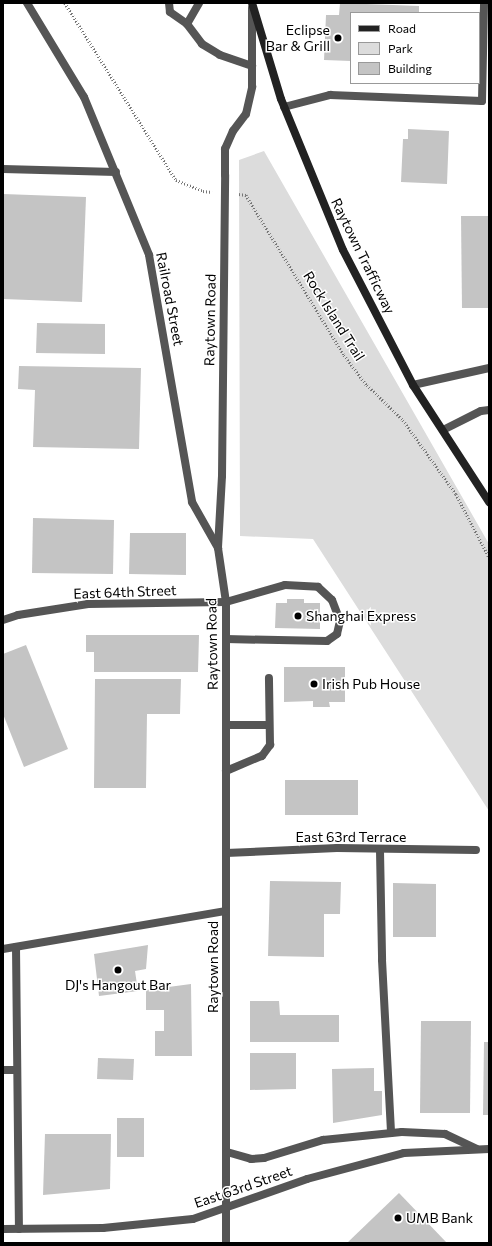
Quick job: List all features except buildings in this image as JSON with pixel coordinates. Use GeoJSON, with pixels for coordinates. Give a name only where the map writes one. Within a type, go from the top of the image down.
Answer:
{"type":"FeatureCollection","features":[{"type":"Feature","properties":{"kind":"main road","name":"Raytown Trafficway"},"geometry":{"type":"LineString","coordinates":[[252,3],[284,107],[343,250],[413,385],[488,500]]}},
{"type":"Feature","properties":{"kind":"street","name":"Railroad Street"},"geometry":{"type":"LineString","coordinates":[[27,3],[84,97],[150,255],[192,502],[218,548]]}},
{"type":"Feature","properties":{"kind":"street"},"geometry":{"type":"LineString","coordinates":[[169,3],[170,12],[187,24],[202,44],[220,56],[252,66]]}},
{"type":"Feature","properties":{"kind":"street"},"geometry":{"type":"LineString","coordinates":[[187,24],[199,3]]}},
{"type":"Feature","properties":{"kind":"street","name":"Raytown Road"},"geometry":{"type":"LineString","coordinates":[[226,1243],[226,602],[218,548],[222,476],[225,149],[233,131],[246,114],[252,86],[252,3]]}},
{"type":"Feature","properties":{"kind":"street"},"geometry":{"type":"LineString","coordinates":[[284,107],[330,95],[482,101],[484,3]]}},
{"type":"Feature","properties":{"kind":"street"},"geometry":{"type":"LineString","coordinates":[[3,169],[116,172]]}},
{"type":"Feature","properties":{"kind":"street"},"geometry":{"type":"LineString","coordinates":[[413,385],[489,368]]}},
{"type":"Feature","properties":{"kind":"street"},"geometry":{"type":"LineString","coordinates":[[443,430],[481,411],[489,410]]}},
{"type":"Feature","properties":{"kind":"street","name":"East 64th Street"},"geometry":{"type":"LineString","coordinates":[[3,620],[18,615],[88,604],[226,602],[285,585],[318,587],[332,600],[340,621],[337,634],[327,641],[226,639]]}},
{"type":"Feature","properties":{"kind":"street"},"geometry":{"type":"LineString","coordinates":[[226,771],[262,756],[270,745],[269,678]]}},
{"type":"Feature","properties":{"kind":"street"},"geometry":{"type":"LineString","coordinates":[[226,725],[269,725]]}},
{"type":"Feature","properties":{"kind":"street","name":"East 63rd Terrace"},"geometry":{"type":"LineString","coordinates":[[226,853],[337,848],[380,851],[476,850]]}},
{"type":"Feature","properties":{"kind":"street"},"geometry":{"type":"LineString","coordinates":[[380,851],[383,984],[391,1133]]}},
{"type":"Feature","properties":{"kind":"street"},"geometry":{"type":"LineString","coordinates":[[3,949],[225,911]]}},
{"type":"Feature","properties":{"kind":"street"},"geometry":{"type":"LineString","coordinates":[[16,947],[18,1229]]}},
{"type":"Feature","properties":{"kind":"street"},"geometry":{"type":"LineString","coordinates":[[3,1070],[17,1070]]}},
{"type":"Feature","properties":{"kind":"street"},"geometry":{"type":"LineString","coordinates":[[227,1152],[251,1159],[264,1158],[323,1140],[391,1133],[445,1134],[478,1149]]}},
{"type":"Feature","properties":{"kind":"street","name":"East 63rd Street"},"geometry":{"type":"LineString","coordinates":[[3,1229],[103,1228],[193,1219],[226,1209],[307,1179],[404,1154],[489,1149]]}},
{"type":"Feature","properties":{"kind":"path"},"geometry":{"type":"LineString","coordinates":[[65,3],[143,124],[176,180],[203,191],[218,192]]}},
{"type":"Feature","properties":{"kind":"path","name":"Rock Island Trail"},"geometry":{"type":"LineString","coordinates":[[233,193],[246,195],[344,355],[367,385],[403,420],[456,494],[489,557]]}},
{"type":"Feature","properties":{"kind":"green space"},"geometry":{"type":"Polygon","coordinates":[[[264,151],[489,544],[489,811],[313,539],[240,536],[239,160],[264,151]]]}},
{"type":"Feature","properties":{"kind":"place","name":"Eclipse Bar & Grill"},"geometry":{"type":"Point","coordinates":[338,38]}},
{"type":"Feature","properties":{"kind":"place","name":"Shanghai Express"},"geometry":{"type":"Point","coordinates":[298,616]}},
{"type":"Feature","properties":{"kind":"place","name":"Irish Pub House"},"geometry":{"type":"Point","coordinates":[314,684]}},
{"type":"Feature","properties":{"kind":"place","name":"DJ's Hangout Bar"},"geometry":{"type":"Point","coordinates":[118,970]}},
{"type":"Feature","properties":{"kind":"place","name":"UMB Bank"},"geometry":{"type":"Point","coordinates":[398,1218]}}]}
